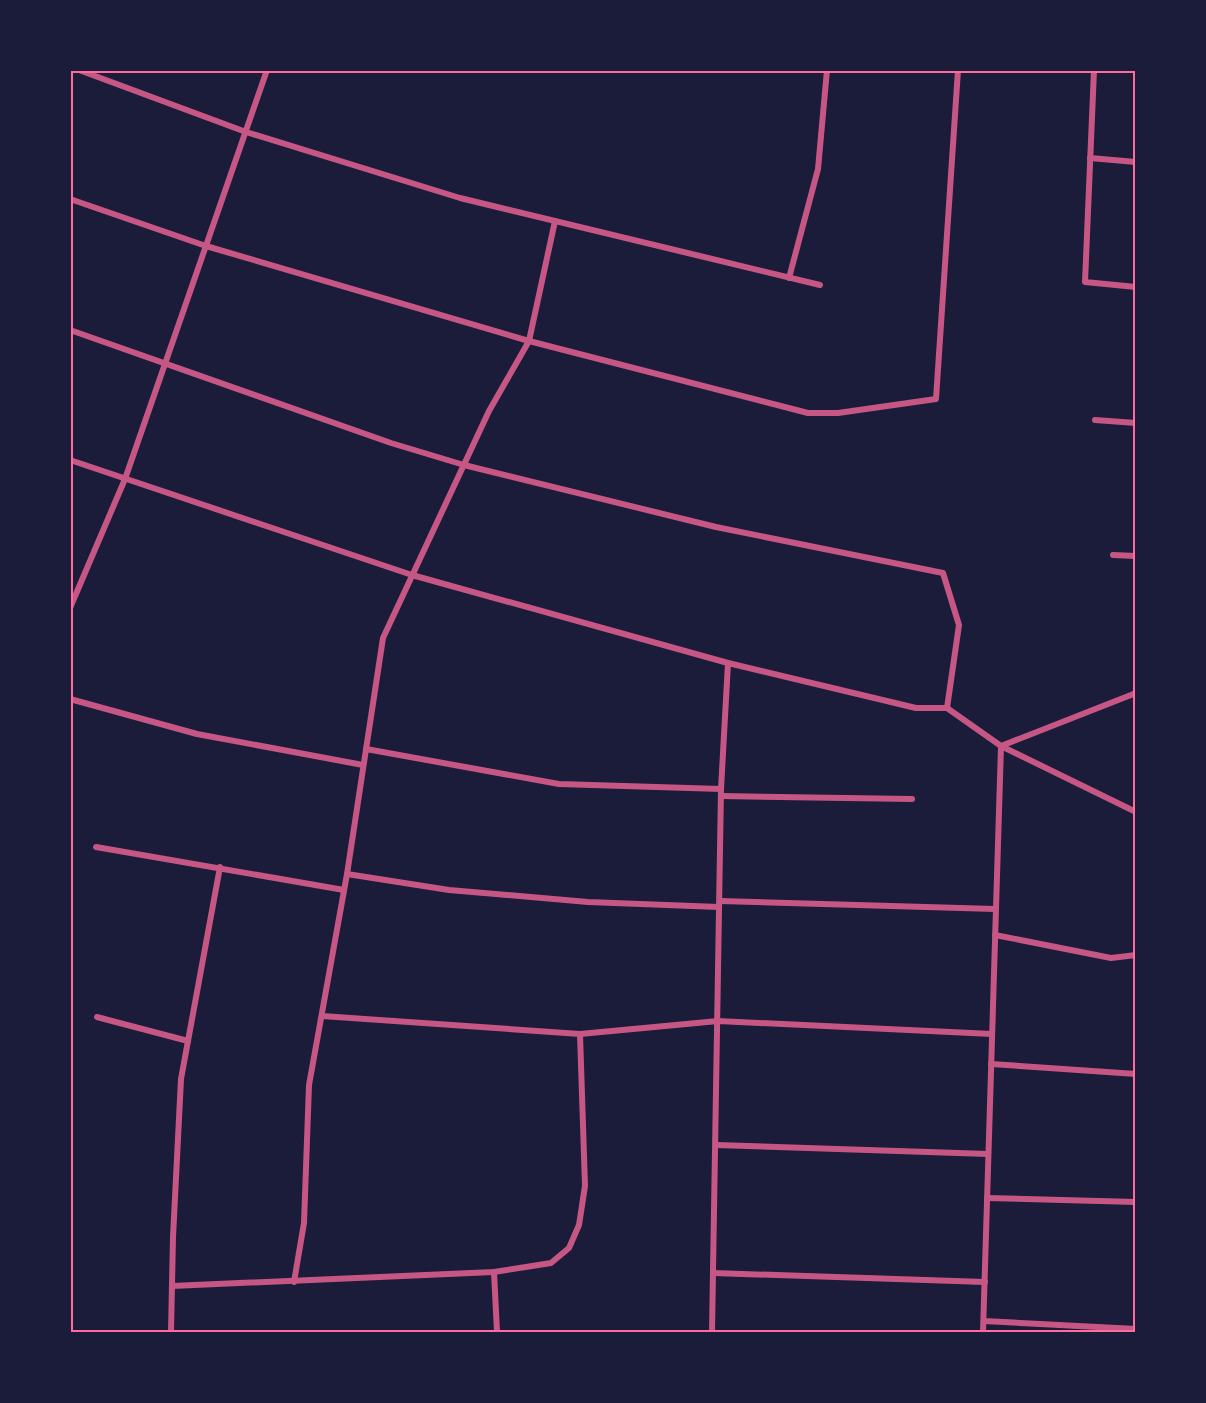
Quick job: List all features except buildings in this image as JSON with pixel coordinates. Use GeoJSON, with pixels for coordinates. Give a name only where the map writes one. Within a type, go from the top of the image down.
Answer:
{"type":"FeatureCollection","features":[{"type":"Feature","properties":{"kind":"street"},"geometry":{"type":"LineString","coordinates":[[79,70],[246,132],[460,198],[820,285]]}},
{"type":"Feature","properties":{"kind":"street"},"geometry":{"type":"LineString","coordinates":[[70,608],[125,479],[267,70]]}},
{"type":"Feature","properties":{"kind":"street"},"geometry":{"type":"LineString","coordinates":[[789,278],[818,169],[827,70]]}},
{"type":"Feature","properties":{"kind":"street"},"geometry":{"type":"LineString","coordinates":[[70,199],[206,246],[530,341],[808,413],[838,413],[936,399],[958,70]]}},
{"type":"Feature","properties":{"kind":"street"},"geometry":{"type":"LineString","coordinates":[[1094,70],[1086,282],[1136,287]]}},
{"type":"Feature","properties":{"kind":"street"},"geometry":{"type":"LineString","coordinates":[[1090,158],[1136,162]]}},
{"type":"Feature","properties":{"kind":"street"},"geometry":{"type":"LineString","coordinates":[[294,1282],[303,1223],[309,1085],[347,874],[383,638],[489,411],[530,341],[555,221]]}},
{"type":"Feature","properties":{"kind":"street"},"geometry":{"type":"LineString","coordinates":[[70,330],[391,443],[464,465],[716,527],[943,573],[959,625],[947,708]]}},
{"type":"Feature","properties":{"kind":"street"},"geometry":{"type":"LineString","coordinates":[[1095,420],[1136,423]]}},
{"type":"Feature","properties":{"kind":"street"},"geometry":{"type":"LineString","coordinates":[[70,460],[412,575],[728,663],[916,708],[947,708],[1001,746],[1136,812]]}},
{"type":"Feature","properties":{"kind":"street"},"geometry":{"type":"LineString","coordinates":[[1113,555],[1136,556]]}},
{"type":"Feature","properties":{"kind":"street"},"geometry":{"type":"LineString","coordinates":[[712,1332],[722,793],[728,663]]}},
{"type":"Feature","properties":{"kind":"street"},"geometry":{"type":"LineString","coordinates":[[1001,746],[1136,693]]}},
{"type":"Feature","properties":{"kind":"street"},"geometry":{"type":"LineString","coordinates":[[70,699],[197,734],[363,765]]}},
{"type":"Feature","properties":{"kind":"street"},"geometry":{"type":"LineString","coordinates":[[983,1332],[1001,746]]}},
{"type":"Feature","properties":{"kind":"street"},"geometry":{"type":"LineString","coordinates":[[366,748],[559,784],[722,793],[912,799]]}},
{"type":"Feature","properties":{"kind":"street"},"geometry":{"type":"LineString","coordinates":[[96,847],[344,890]]}},
{"type":"Feature","properties":{"kind":"street"},"geometry":{"type":"LineString","coordinates":[[171,1332],[181,1079],[220,867]]}},
{"type":"Feature","properties":{"kind":"street"},"geometry":{"type":"LineString","coordinates":[[347,874],[449,890],[588,902],[995,909]]}},
{"type":"Feature","properties":{"kind":"street"},"geometry":{"type":"LineString","coordinates":[[994,935],[1111,958],[1136,955]]}},
{"type":"Feature","properties":{"kind":"street"},"geometry":{"type":"LineString","coordinates":[[322,1016],[580,1035],[718,1021],[992,1034]]}},
{"type":"Feature","properties":{"kind":"street"},"geometry":{"type":"LineString","coordinates":[[98,1017],[188,1041]]}},
{"type":"Feature","properties":{"kind":"street"},"geometry":{"type":"LineString","coordinates":[[172,1286],[494,1272],[551,1263],[569,1248],[579,1225],[585,1186],[580,1035]]}},
{"type":"Feature","properties":{"kind":"street"},"geometry":{"type":"LineString","coordinates":[[991,1064],[1136,1074]]}},
{"type":"Feature","properties":{"kind":"street"},"geometry":{"type":"LineString","coordinates":[[716,1145],[988,1154]]}},
{"type":"Feature","properties":{"kind":"street"},"geometry":{"type":"LineString","coordinates":[[987,1198],[1136,1202]]}},
{"type":"Feature","properties":{"kind":"street"},"geometry":{"type":"LineString","coordinates":[[494,1272],[497,1332]]}},
{"type":"Feature","properties":{"kind":"street"},"geometry":{"type":"LineString","coordinates":[[713,1272],[985,1282]]}},
{"type":"Feature","properties":{"kind":"street"},"geometry":{"type":"LineString","coordinates":[[984,1320],[1136,1329]]}}]}
